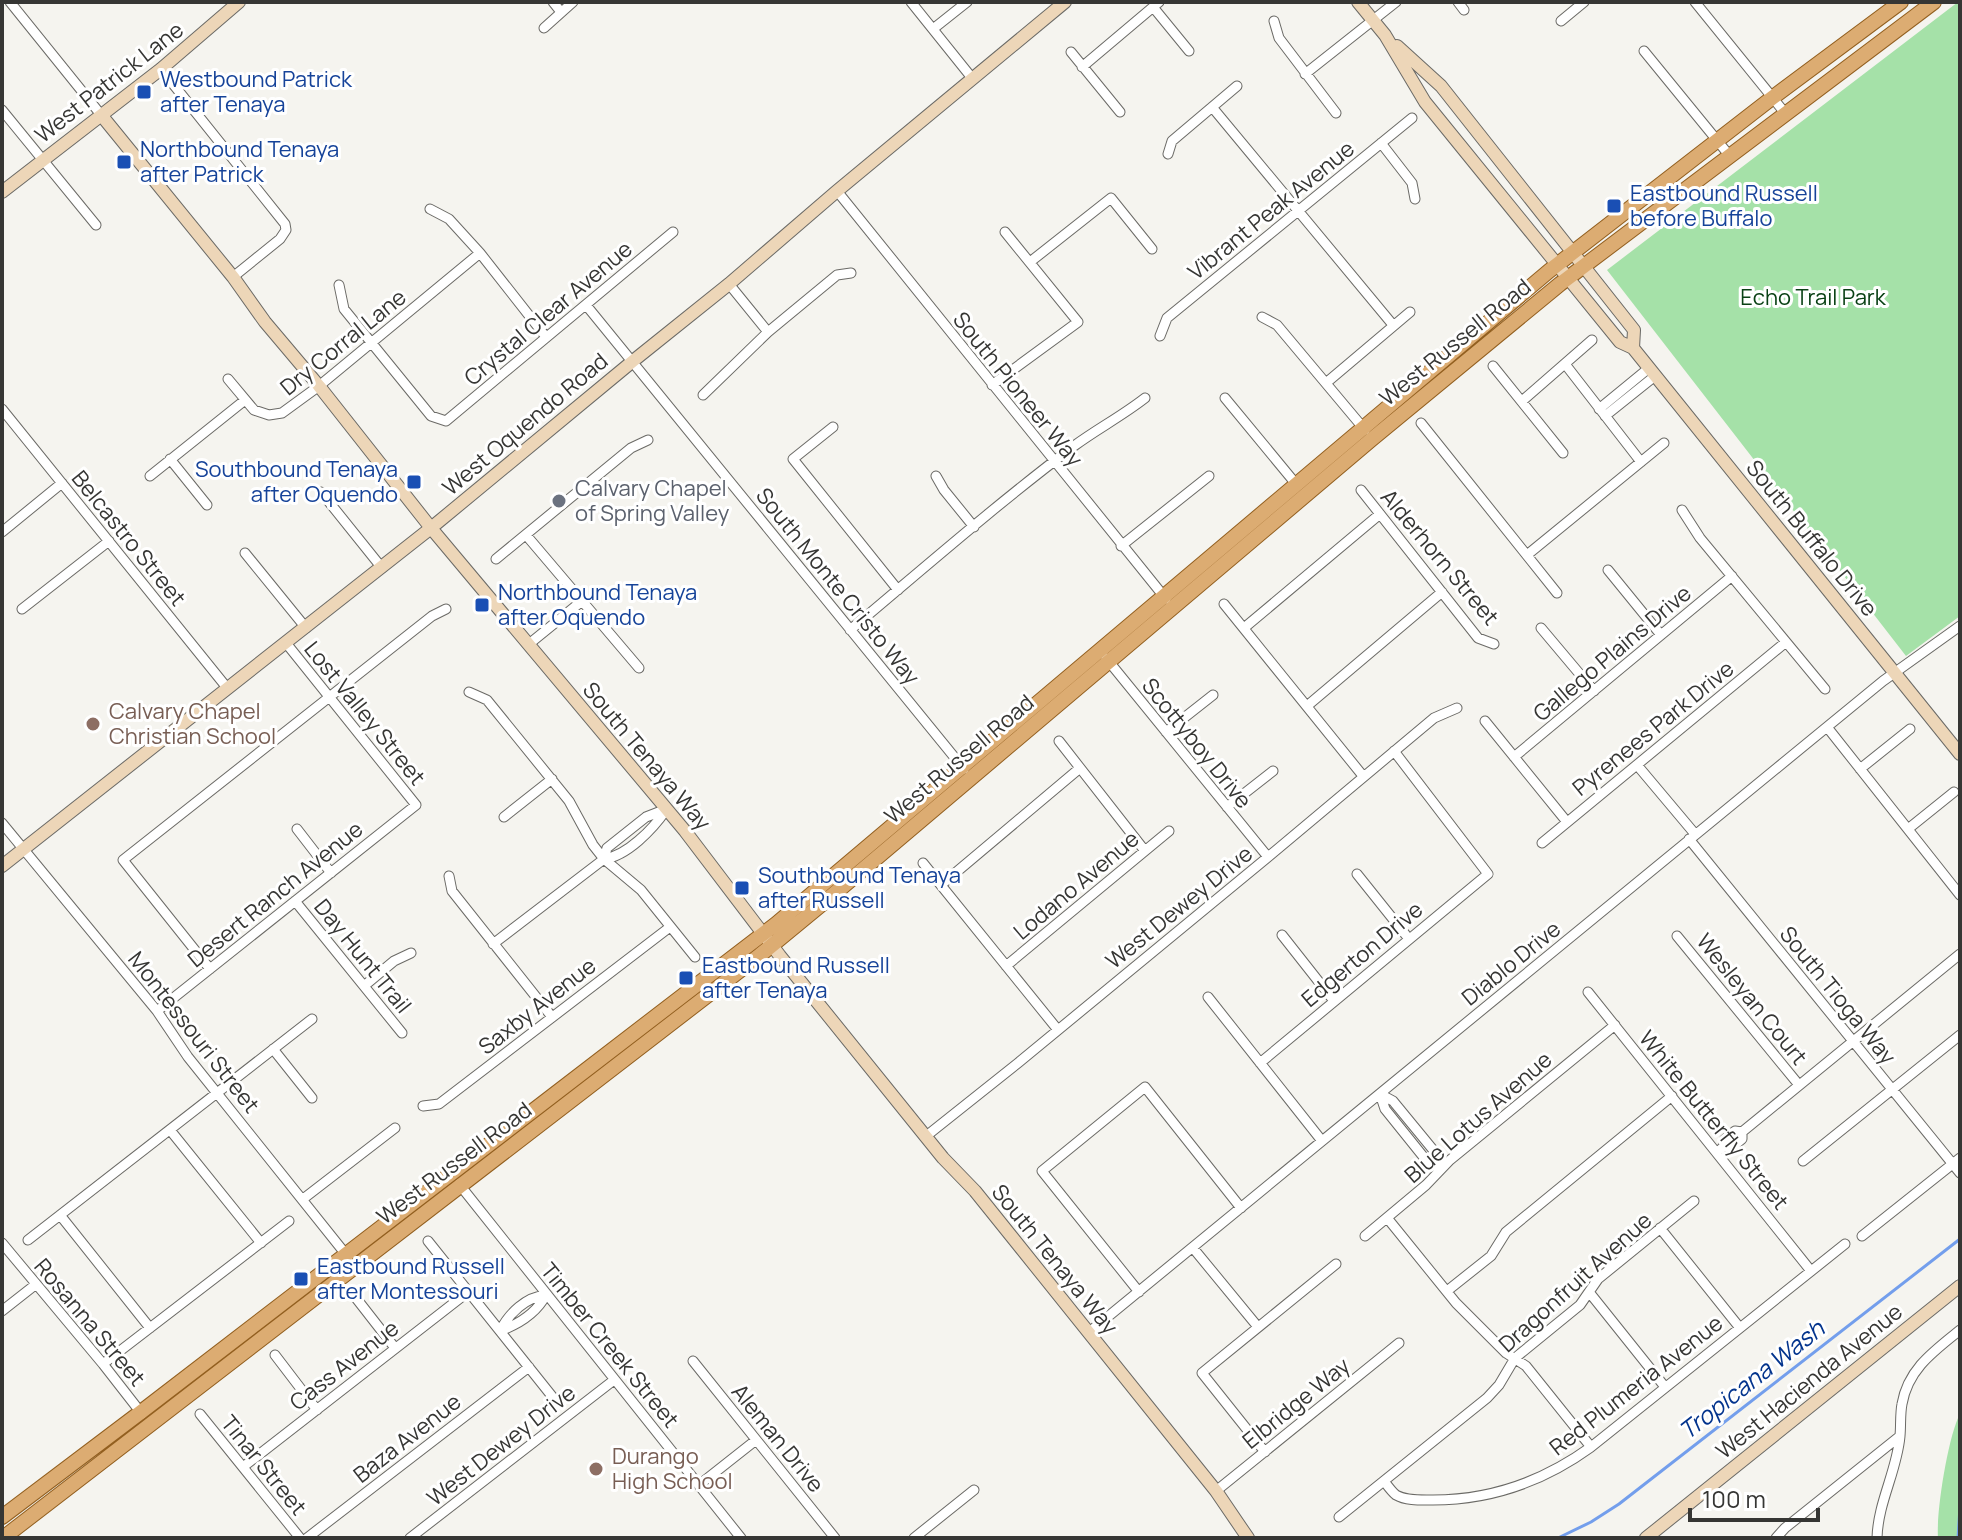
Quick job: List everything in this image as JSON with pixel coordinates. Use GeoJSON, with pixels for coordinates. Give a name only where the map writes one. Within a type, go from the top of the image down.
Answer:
{"type":"FeatureCollection","features":[{"type":"Feature","properties":{"kind":"main road","name":"West Russell Road"},"geometry":{"type":"LineString","coordinates":[[3,1538],[145,1418],[768,940],[1368,433],[1556,264],[1901,2]]}},
{"type":"Feature","properties":{"kind":"main road","name":"West Russell Road"},"geometry":{"type":"LineString","coordinates":[[1168,602],[1296,484],[1368,433],[1583,265],[1934,2]]}},
{"type":"Feature","properties":{"kind":"main road"},"geometry":{"type":"LineString","coordinates":[[1865,28],[1878,44]]}},
{"type":"Feature","properties":{"kind":"main road","name":"West Russell Road"},"geometry":{"type":"LineString","coordinates":[[2,1517],[145,1418]]}},
{"type":"Feature","properties":{"kind":"street","name":"South Tenaya Way"},"geometry":{"type":"LineString","coordinates":[[10,2],[431,528],[666,810],[925,1137],[975,1191],[1216,1491],[1245,1537]]}},
{"type":"Feature","properties":{"kind":"street","name":"West Patrick Lane"},"geometry":{"type":"LineString","coordinates":[[2,192],[161,69],[239,2]]}},
{"type":"Feature","properties":{"kind":"street"},"geometry":{"type":"LineString","coordinates":[[553,2],[561,12]]}},
{"type":"Feature","properties":{"kind":"street"},"geometry":{"type":"LineString","coordinates":[[544,28],[573,2]]}},
{"type":"Feature","properties":{"kind":"street"},"geometry":{"type":"LineString","coordinates":[[911,2],[972,78]]}},
{"type":"Feature","properties":{"kind":"street"},"geometry":{"type":"LineString","coordinates":[[933,29],[967,2]]}},
{"type":"Feature","properties":{"kind":"street","name":"West Oquendo Road"},"geometry":{"type":"LineString","coordinates":[[2,866],[382,568],[729,284],[1065,2]]}},
{"type":"Feature","properties":{"kind":"street","name":"South Buffalo Drive"},"geometry":{"type":"LineString","coordinates":[[1358,2],[1385,35],[1441,86],[1634,330],[1633,348]]}},
{"type":"Feature","properties":{"kind":"street"},"geometry":{"type":"LineString","coordinates":[[1305,74],[1396,2]]}},
{"type":"Feature","properties":{"kind":"street"},"geometry":{"type":"LineString","coordinates":[[1561,21],[1584,2]]}},
{"type":"Feature","properties":{"kind":"street"},"geometry":{"type":"LineString","coordinates":[[1695,2],[1785,113]]}},
{"type":"Feature","properties":{"kind":"street"},"geometry":{"type":"LineString","coordinates":[[1082,67],[1156,5],[1189,51]]}},
{"type":"Feature","properties":{"kind":"street"},"geometry":{"type":"LineString","coordinates":[[1274,21],[1279,38],[1336,113]]}},
{"type":"Feature","properties":{"kind":"street","name":"South Buffalo Drive"},"geometry":{"type":"LineString","coordinates":[[1385,35],[1425,102],[1620,342],[1633,348],[1960,754]]}},
{"type":"Feature","properties":{"kind":"street"},"geometry":{"type":"LineString","coordinates":[[1644,51],[1729,155]]}},
{"type":"Feature","properties":{"kind":"street"},"geometry":{"type":"LineString","coordinates":[[1071,52],[1120,112]]}},
{"type":"Feature","properties":{"kind":"street"},"geometry":{"type":"LineString","coordinates":[[161,69],[285,224],[286,230],[280,239],[233,277]]}},
{"type":"Feature","properties":{"kind":"street"},"geometry":{"type":"LineString","coordinates":[[1168,154],[1172,141],[1237,86]]}},
{"type":"Feature","properties":{"kind":"street"},"geometry":{"type":"LineString","coordinates":[[1212,107],[1393,325]]}},
{"type":"Feature","properties":{"kind":"street"},"geometry":{"type":"LineString","coordinates":[[2,110],[96,225]]}},
{"type":"Feature","properties":{"kind":"street","name":"Vibrant Peak Avenue"},"geometry":{"type":"LineString","coordinates":[[1160,336],[1167,318],[1412,118]]}},
{"type":"Feature","properties":{"kind":"street"},"geometry":{"type":"LineString","coordinates":[[1381,143],[1412,183],[1415,199]]}},
{"type":"Feature","properties":{"kind":"street","name":"South Pioneer Way"},"geometry":{"type":"LineString","coordinates":[[837,191],[1168,602]]}},
{"type":"Feature","properties":{"kind":"street"},"geometry":{"type":"LineString","coordinates":[[1030,262],[1111,198],[1152,249]]}},
{"type":"Feature","properties":{"kind":"street"},"geometry":{"type":"LineString","coordinates":[[430,209],[449,219],[480,253],[546,337]]}},
{"type":"Feature","properties":{"kind":"street","name":"Crystal Clear Avenue"},"geometry":{"type":"LineString","coordinates":[[372,342],[431,416],[446,421],[673,232]]}},
{"type":"Feature","properties":{"kind":"street"},"geometry":{"type":"LineString","coordinates":[[992,385],[1078,322],[1005,232]]}},
{"type":"Feature","properties":{"kind":"street","name":"Dry Corral Lane"},"geometry":{"type":"LineString","coordinates":[[228,379],[259,413],[269,415],[288,410],[480,253]]}},
{"type":"Feature","properties":{"kind":"street"},"geometry":{"type":"LineString","coordinates":[[703,395],[768,332],[837,275],[851,273]]}},
{"type":"Feature","properties":{"kind":"street"},"geometry":{"type":"LineString","coordinates":[[729,284],[768,332]]}},
{"type":"Feature","properties":{"kind":"street"},"geometry":{"type":"LineString","coordinates":[[339,285],[344,309],[372,342]]}},
{"type":"Feature","properties":{"kind":"street","name":"South Monte Cristo Way"},"geometry":{"type":"LineString","coordinates":[[586,305],[966,772]]}},
{"type":"Feature","properties":{"kind":"street"},"geometry":{"type":"LineString","coordinates":[[1326,383],[1410,312]]}},
{"type":"Feature","properties":{"kind":"street"},"geometry":{"type":"LineString","coordinates":[[1262,317],[1277,325],[1368,433]]}},
{"type":"Feature","properties":{"kind":"street"},"geometry":{"type":"LineString","coordinates":[[1522,401],[1592,340]]}},
{"type":"Feature","properties":{"kind":"street"},"geometry":{"type":"LineString","coordinates":[[1565,364],[1641,462]]}},
{"type":"Feature","properties":{"kind":"street"},"geometry":{"type":"LineString","coordinates":[[1493,366],[1563,453]]}},
{"type":"Feature","properties":{"kind":"street"},"geometry":{"type":"LineString","coordinates":[[1602,413],[1652,372]]}},
{"type":"Feature","properties":{"kind":"street"},"geometry":{"type":"LineString","coordinates":[[850,630],[1054,462],[1145,398]]}},
{"type":"Feature","properties":{"kind":"street"},"geometry":{"type":"LineString","coordinates":[[1225,398],[1296,484]]}},
{"type":"Feature","properties":{"kind":"street"},"geometry":{"type":"LineString","coordinates":[[150,476],[245,400]]}},
{"type":"Feature","properties":{"kind":"street","name":"Belcastro Street"},"geometry":{"type":"LineString","coordinates":[[2,409],[228,689]]}},
{"type":"Feature","properties":{"kind":"street"},"geometry":{"type":"LineString","coordinates":[[1421,423],[1557,593]]}},
{"type":"Feature","properties":{"kind":"street"},"geometry":{"type":"LineString","coordinates":[[833,427],[793,459],[898,590]]}},
{"type":"Feature","properties":{"kind":"street"},"geometry":{"type":"LineString","coordinates":[[496,559],[631,448],[648,440]]}},
{"type":"Feature","properties":{"kind":"street"},"geometry":{"type":"LineString","coordinates":[[1527,555],[1664,443]]}},
{"type":"Feature","properties":{"kind":"street"},"geometry":{"type":"LineString","coordinates":[[170,459],[207,505]]}},
{"type":"Feature","properties":{"kind":"street"},"geometry":{"type":"LineString","coordinates":[[936,476],[974,527]]}},
{"type":"Feature","properties":{"kind":"street"},"geometry":{"type":"LineString","coordinates":[[1121,546],[1209,476]]}},
{"type":"Feature","properties":{"kind":"street"},"geometry":{"type":"LineString","coordinates":[[2,532],[62,483]]}},
{"type":"Feature","properties":{"kind":"street","name":"Alderhorn Street"},"geometry":{"type":"LineString","coordinates":[[1361,490],[1478,638],[1494,644]]}},
{"type":"Feature","properties":{"kind":"street"},"geometry":{"type":"LineString","coordinates":[[321,492],[382,568]]}},
{"type":"Feature","properties":{"kind":"street"},"geometry":{"type":"LineString","coordinates":[[1682,510],[1700,538],[1825,689]]}},
{"type":"Feature","properties":{"kind":"street"},"geometry":{"type":"LineString","coordinates":[[1244,628],[1380,514]]}},
{"type":"Feature","properties":{"kind":"street"},"geometry":{"type":"LineString","coordinates":[[526,535],[639,668]]}},
{"type":"Feature","properties":{"kind":"street"},"geometry":{"type":"LineString","coordinates":[[22,609],[109,541]]}},
{"type":"Feature","properties":{"kind":"street","name":"Lost Valley Street"},"geometry":{"type":"LineString","coordinates":[[245,553],[306,628]]}},
{"type":"Feature","properties":{"kind":"street"},"geometry":{"type":"LineString","coordinates":[[1608,570],[1661,635]]}},
{"type":"Feature","properties":{"kind":"street","name":"Gallego Plains Drive"},"geometry":{"type":"LineString","coordinates":[[1514,757],[1732,576]]}},
{"type":"Feature","properties":{"kind":"street"},"geometry":{"type":"LineString","coordinates":[[1307,706],[1442,592]]}},
{"type":"Feature","properties":{"kind":"street"},"geometry":{"type":"LineString","coordinates":[[529,644],[582,601]]}},
{"type":"Feature","properties":{"kind":"street"},"geometry":{"type":"LineString","coordinates":[[1224,604],[1363,776]]}},
{"type":"Feature","properties":{"kind":"street"},"geometry":{"type":"LineString","coordinates":[[210,969],[123,860],[432,616],[446,609]]}},
{"type":"Feature","properties":{"kind":"street","name":"Diablo Drive"},"geometry":{"type":"LineString","coordinates":[[1088,1333],[1883,681],[1960,626]]}},
{"type":"Feature","properties":{"kind":"street"},"geometry":{"type":"LineString","coordinates":[[1541,628],[1594,691]]}},
{"type":"Feature","properties":{"kind":"street","name":"Pyrenees Park Drive"},"geometry":{"type":"LineString","coordinates":[[1542,843],[1786,642]]}},
{"type":"Feature","properties":{"kind":"street","name":"Lost Valley Street"},"geometry":{"type":"LineString","coordinates":[[286,643],[416,805]]}},
{"type":"Feature","properties":{"kind":"street","name":"Scottyboy Drive"},"geometry":{"type":"LineString","coordinates":[[1104,656],[1268,857]]}},
{"type":"Feature","properties":{"kind":"street"},"geometry":{"type":"LineString","coordinates":[[469,692],[487,700],[576,810],[593,845],[604,859],[641,890],[695,957]]}},
{"type":"Feature","properties":{"kind":"street"},"geometry":{"type":"LineString","coordinates":[[1166,732],[1213,695]]}},
{"type":"Feature","properties":{"kind":"street","name":"West Dewey Drive"},"geometry":{"type":"LineString","coordinates":[[925,1137],[1434,718],[1457,708]]}},
{"type":"Feature","properties":{"kind":"street"},"geometry":{"type":"LineString","coordinates":[[1485,721],[1567,822]]}},
{"type":"Feature","properties":{"kind":"street"},"geometry":{"type":"LineString","coordinates":[[1827,727],[1958,890]]}},
{"type":"Feature","properties":{"kind":"street"},"geometry":{"type":"LineString","coordinates":[[1860,769],[1910,729]]}},
{"type":"Feature","properties":{"kind":"street"},"geometry":{"type":"LineString","coordinates":[[1059,741],[1145,851]]}},
{"type":"Feature","properties":{"kind":"street","name":"Edgerton Drive"},"geometry":{"type":"LineString","coordinates":[[1260,1063],[1488,874],[1394,751]]}},
{"type":"Feature","properties":{"kind":"street","name":"South Tioga Way"},"geometry":{"type":"LineString","coordinates":[[1637,765],[1853,1041],[1956,1161],[1960,1173]]}},
{"type":"Feature","properties":{"kind":"street"},"geometry":{"type":"LineString","coordinates":[[941,885],[1080,768]]}},
{"type":"Feature","properties":{"kind":"street"},"geometry":{"type":"LineString","coordinates":[[1227,807],[1273,771]]}},
{"type":"Feature","properties":{"kind":"street"},"geometry":{"type":"LineString","coordinates":[[504,817],[552,779]]}},
{"type":"Feature","properties":{"kind":"street"},"geometry":{"type":"LineString","coordinates":[[1908,829],[1954,792]]}},
{"type":"Feature","properties":{"kind":"street","name":"Desert Ranch Avenue"},"geometry":{"type":"LineString","coordinates":[[157,1011],[416,805]]}},
{"type":"Feature","properties":{"kind":"street"},"geometry":{"type":"LineString","coordinates":[[493,944],[604,859],[615,858],[654,827],[666,810]]}},
{"type":"Feature","properties":{"kind":"street","name":"Montessouri Street"},"geometry":{"type":"LineString","coordinates":[[2,823],[157,1011],[188,1057],[351,1260]]}},
{"type":"Feature","properties":{"kind":"street"},"geometry":{"type":"LineString","coordinates":[[297,829],[331,873]]}},
{"type":"Feature","properties":{"kind":"street","name":"Lodano Avenue"},"geometry":{"type":"LineString","coordinates":[[1006,966],[1169,831]]}},
{"type":"Feature","properties":{"kind":"street"},"geometry":{"type":"LineString","coordinates":[[923,863],[1058,1030]]}},
{"type":"Feature","properties":{"kind":"street"},"geometry":{"type":"LineString","coordinates":[[1357,874],[1409,939]]}},
{"type":"Feature","properties":{"kind":"street"},"geometry":{"type":"LineString","coordinates":[[449,876],[452,891],[552,1017]]}},
{"type":"Feature","properties":{"kind":"street","name":"Day Hunt Trail"},"geometry":{"type":"LineString","coordinates":[[295,901],[402,1033]]}},
{"type":"Feature","properties":{"kind":"street","name":"Saxby Avenue"},"geometry":{"type":"LineString","coordinates":[[423,1106],[439,1104],[670,927]]}},
{"type":"Feature","properties":{"kind":"street"},"geometry":{"type":"LineString","coordinates":[[1282,935],[1334,1001]]}},
{"type":"Feature","properties":{"kind":"street","name":"Wesleyan Court"},"geometry":{"type":"LineString","coordinates":[[1677,936],[1799,1085]]}},
{"type":"Feature","properties":{"kind":"street"},"geometry":{"type":"LineString","coordinates":[[364,986],[394,961],[411,953]]}},
{"type":"Feature","properties":{"kind":"street"},"geometry":{"type":"LineString","coordinates":[[1721,1149],[1724,1140],[1735,1131],[1742,1132],[1960,954]]}},
{"type":"Feature","properties":{"kind":"street","name":"White Butterfly Street"},"geometry":{"type":"LineString","coordinates":[[1588,992],[1672,1096],[1721,1149],[1811,1271]]}},
{"type":"Feature","properties":{"kind":"street"},"geometry":{"type":"LineString","coordinates":[[1208,997],[1322,1141]]}},
{"type":"Feature","properties":{"kind":"street"},"geometry":{"type":"LineString","coordinates":[[28,1240],[312,1019]]}},
{"type":"Feature","properties":{"kind":"street","name":"Blue Lotus Avenue"},"geometry":{"type":"LineString","coordinates":[[1365,1236],[1426,1185],[1441,1168],[1615,1025]]}},
{"type":"Feature","properties":{"kind":"street"},"geometry":{"type":"LineString","coordinates":[[1803,1161],[1960,1035]]}},
{"type":"Feature","properties":{"kind":"street"},"geometry":{"type":"LineString","coordinates":[[273,1049],[312,1098]]}},
{"type":"Feature","properties":{"kind":"street"},"geometry":{"type":"LineString","coordinates":[[1139,1292],[1042,1171],[1145,1087],[1241,1208]]}},
{"type":"Feature","properties":{"kind":"street"},"geometry":{"type":"LineString","coordinates":[[1380,1094],[1393,1101],[1439,1157],[1441,1168]]}},
{"type":"Feature","properties":{"kind":"street"},"geometry":{"type":"LineString","coordinates":[[1447,1291],[1491,1256],[1506,1232],[1672,1096]]}},
{"type":"Feature","properties":{"kind":"street"},"geometry":{"type":"LineString","coordinates":[[303,1199],[395,1128]]}},
{"type":"Feature","properties":{"kind":"street"},"geometry":{"type":"LineString","coordinates":[[170,1130],[261,1243]]}},
{"type":"Feature","properties":{"kind":"street"},"geometry":{"type":"LineString","coordinates":[[1862,1236],[1956,1161]]}},
{"type":"Feature","properties":{"kind":"street","name":"Timber Creek Street"},"geometry":{"type":"LineString","coordinates":[[456,1180],[741,1538]]}},
{"type":"Feature","properties":{"kind":"street","name":"Dragonfruit Avenue"},"geometry":{"type":"LineString","coordinates":[[1339,1517],[1493,1392],[1515,1358],[1580,1305],[1598,1279],[1694,1201]]}},
{"type":"Feature","properties":{"kind":"street"},"geometry":{"type":"LineString","coordinates":[[60,1215],[150,1328]]}},
{"type":"Feature","properties":{"kind":"street"},"geometry":{"type":"LineString","coordinates":[[1388,1219],[1456,1303],[1506,1353],[1526,1366],[1591,1447]]}},
{"type":"Feature","properties":{"kind":"street"},"geometry":{"type":"LineString","coordinates":[[103,1364],[289,1221]]}},
{"type":"Feature","properties":{"kind":"street"},"geometry":{"type":"LineString","coordinates":[[1660,1228],[1740,1328]]}},
{"type":"Feature","properties":{"kind":"street"},"geometry":{"type":"LineString","coordinates":[[428,1241],[555,1400]]}},
{"type":"Feature","properties":{"kind":"street","name":"Rosanna Street"},"geometry":{"type":"LineString","coordinates":[[2,1243],[145,1418]]}},
{"type":"Feature","properties":{"kind":"street","name":"Red Plumeria Avenue"},"geometry":{"type":"LineString","coordinates":[[1384,1481],[1396,1495],[1413,1500],[1470,1498],[1513,1488],[1572,1461],[1845,1244]]}},
{"type":"Feature","properties":{"kind":"street"},"geometry":{"type":"LineString","coordinates":[[1193,1248],[1258,1327]]}},
{"type":"Feature","properties":{"kind":"street"},"geometry":{"type":"LineString","coordinates":[[1265,1452],[1202,1373],[1336,1264]]}},
{"type":"Feature","properties":{"kind":"street"},"geometry":{"type":"LineString","coordinates":[[2,1311],[35,1285]]}},
{"type":"Feature","properties":{"kind":"street","name":"West Hacienda Avenue"},"geometry":{"type":"LineString","coordinates":[[1646,1538],[1960,1286]]}},
{"type":"Feature","properties":{"kind":"street","name":"Cass Avenue"},"geometry":{"type":"LineString","coordinates":[[243,1467],[468,1292]]}},
{"type":"Feature","properties":{"kind":"street"},"geometry":{"type":"LineString","coordinates":[[1589,1292],[1665,1387]]}},
{"type":"Feature","properties":{"kind":"street"},"geometry":{"type":"LineString","coordinates":[[500,1331],[507,1317],[534,1296],[546,1295]]}},
{"type":"Feature","properties":{"kind":"street"},"geometry":{"type":"LineString","coordinates":[[356,1298],[395,1348]]}},
{"type":"Feature","properties":{"kind":"street"},"geometry":{"type":"LineString","coordinates":[[1877,1538],[1881,1508],[1894,1471],[1902,1401],[1912,1376],[1923,1360],[1960,1330]]}},
{"type":"Feature","properties":{"kind":"street","name":"Elbridge Way"},"geometry":{"type":"LineString","coordinates":[[1216,1491],[1399,1343]]}},
{"type":"Feature","properties":{"kind":"street"},"geometry":{"type":"LineString","coordinates":[[275,1355],[317,1410]]}},
{"type":"Feature","properties":{"kind":"street","name":"Aleman Drive"},"geometry":{"type":"LineString","coordinates":[[693,1361],[835,1538]]}},
{"type":"Feature","properties":{"kind":"street","name":"Baza Avenue"},"geometry":{"type":"LineString","coordinates":[[307,1538],[529,1367]]}},
{"type":"Feature","properties":{"kind":"street","name":"West Dewey Drive"},"geometry":{"type":"LineString","coordinates":[[410,1538],[614,1380]]}},
{"type":"Feature","properties":{"kind":"street","name":"Tinar Street"},"geometry":{"type":"LineString","coordinates":[[200,1414],[300,1538]]}},
{"type":"Feature","properties":{"kind":"street"},"geometry":{"type":"LineString","coordinates":[[1776,1538],[1900,1436]]}},
{"type":"Feature","properties":{"kind":"street"},"geometry":{"type":"LineString","coordinates":[[699,1485],[756,1440]]}},
{"type":"Feature","properties":{"kind":"street"},"geometry":{"type":"LineString","coordinates":[[914,1538],[974,1490]]}},
{"type":"Feature","properties":{"kind":"green space","name":"Echo Trail Park"},"geometry":{"type":"Polygon","coordinates":[[[1958,2],[1960,616],[1906,656],[1607,270],[1958,2]]]}},
{"type":"Feature","properties":{"kind":"green space"},"geometry":{"type":"Polygon","coordinates":[[[1960,1414],[1960,1538],[1938,1538],[1944,1475],[1960,1414]]]}},
{"type":"Feature","properties":{"kind":"waterway","name":"Tropicana Wash"},"geometry":{"type":"LineString","coordinates":[[1558,1538],[1619,1504],[1960,1239]]}},
{"type":"Feature","properties":{"kind":"waterway"},"geometry":{"type":"LineString","coordinates":[[1958,1538],[1960,1507]]}},
{"type":"Feature","properties":{"kind":"place","name":"Westbound Patrick after Tenaya"},"geometry":{"type":"Point","coordinates":[144,92]}},
{"type":"Feature","properties":{"kind":"place","name":"Northbound Tenaya after Patrick"},"geometry":{"type":"Point","coordinates":[124,162]}},
{"type":"Feature","properties":{"kind":"place","name":"Eastbound Russell before Buffalo"},"geometry":{"type":"Point","coordinates":[1614,206]}},
{"type":"Feature","properties":{"kind":"place","name":"Southbound Tenaya after Oquendo"},"geometry":{"type":"Point","coordinates":[414,482]}},
{"type":"Feature","properties":{"kind":"place","name":"Calvary Chapel of Spring Valley"},"geometry":{"type":"Point","coordinates":[559,501]}},
{"type":"Feature","properties":{"kind":"place","name":"Northbound Tenaya after Oquendo"},"geometry":{"type":"Point","coordinates":[482,605]}},
{"type":"Feature","properties":{"kind":"place","name":"Calvary Chapel Christian School"},"geometry":{"type":"Point","coordinates":[93,724]}},
{"type":"Feature","properties":{"kind":"place","name":"Southbound Tenaya after Russell"},"geometry":{"type":"Point","coordinates":[742,888]}},
{"type":"Feature","properties":{"kind":"place","name":"Eastbound Russell after Tenaya"},"geometry":{"type":"Point","coordinates":[686,978]}},
{"type":"Feature","properties":{"kind":"place","name":"Eastbound Russell after Montessouri"},"geometry":{"type":"Point","coordinates":[301,1279]}},
{"type":"Feature","properties":{"kind":"place","name":"Durango High School"},"geometry":{"type":"Point","coordinates":[596,1469]}}]}
